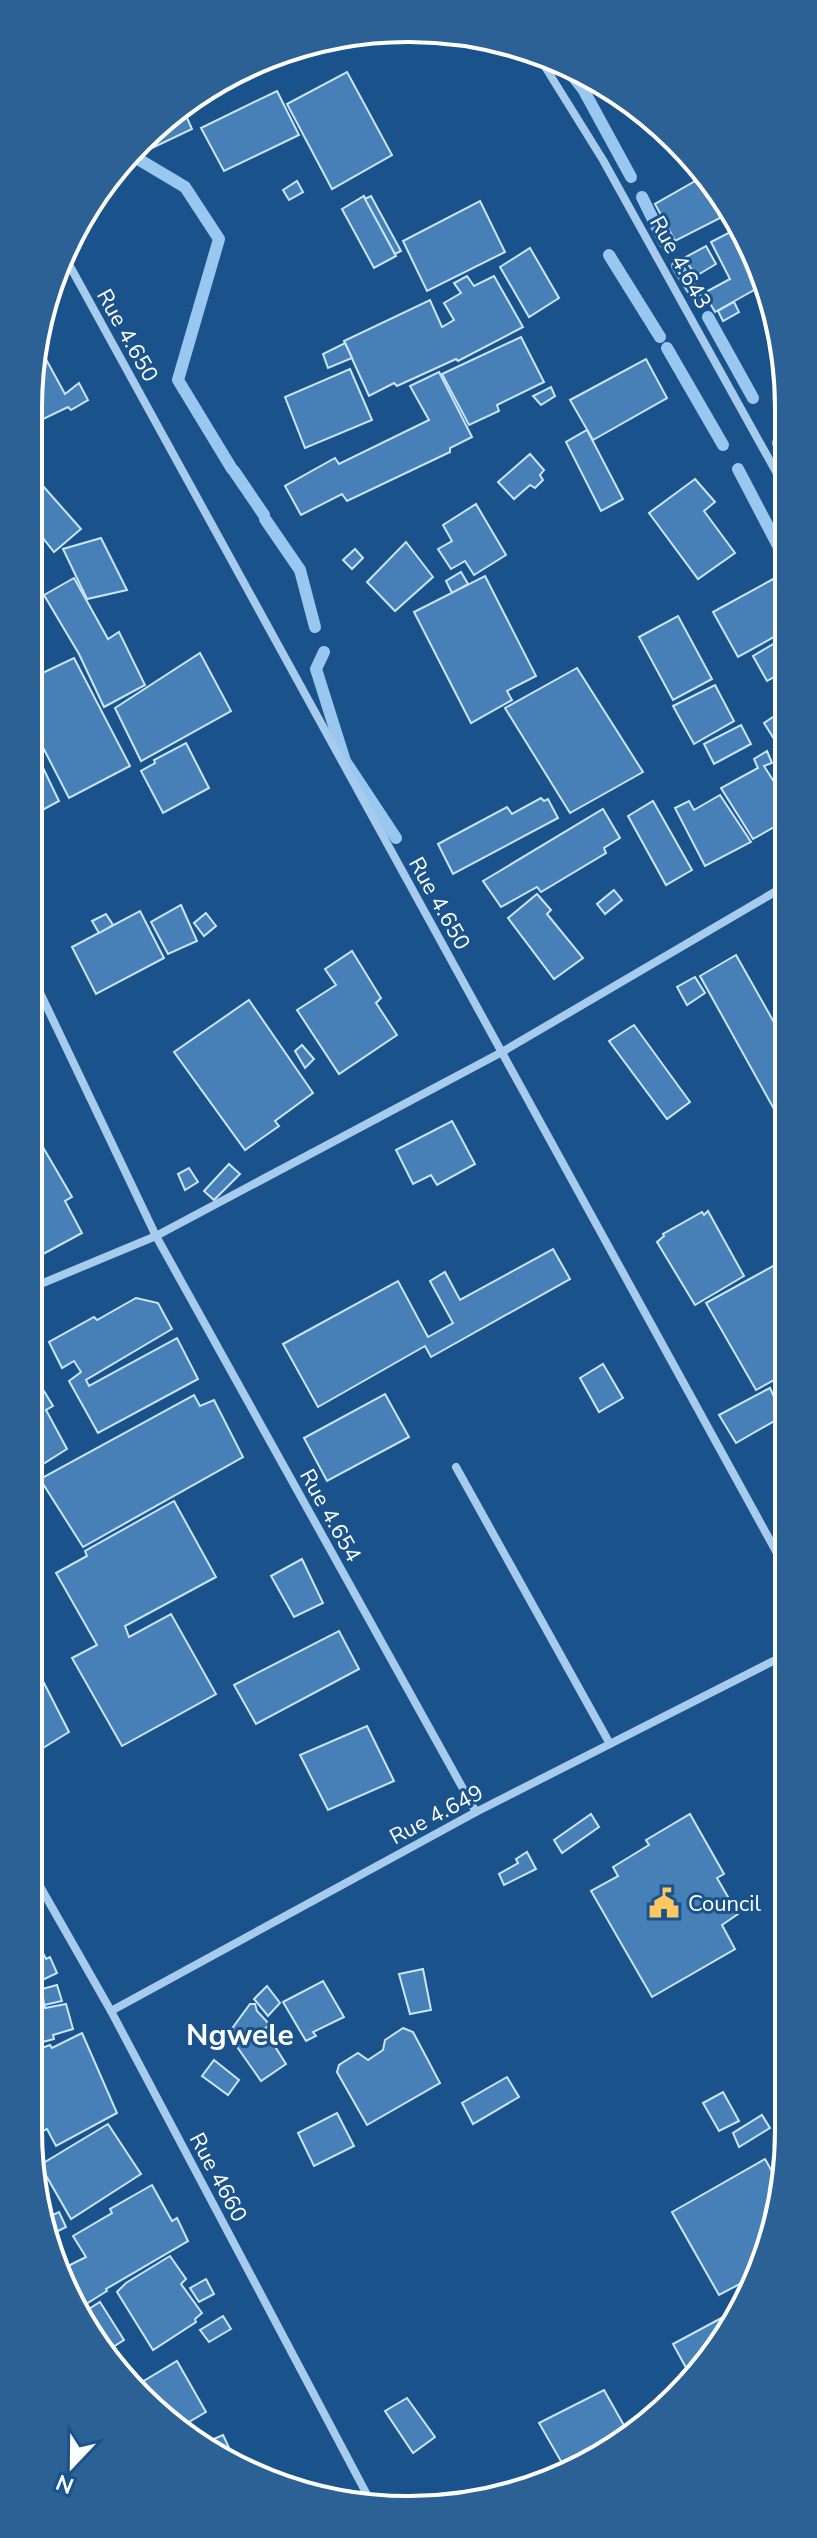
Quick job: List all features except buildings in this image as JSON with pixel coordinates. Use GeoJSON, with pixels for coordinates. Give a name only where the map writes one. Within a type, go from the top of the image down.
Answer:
{"type":"FeatureCollection","features":[{"type":"Feature","properties":{"kind":"street","name":"Rue 4.643"},"geometry":{"type":"LineString","coordinates":[[546,69],[603,160],[775,470]]}},
{"type":"Feature","properties":{"kind":"street","name":"Rue 4.650"},"geometry":{"type":"LineString","coordinates":[[70,267],[775,1549]]}},
{"type":"Feature","properties":{"kind":"street"},"geometry":{"type":"LineString","coordinates":[[42,1283],[156,1236],[502,1052],[775,892]]}},
{"type":"Feature","properties":{"kind":"street","name":"Rue 4.654"},"geometry":{"type":"LineString","coordinates":[[42,997],[156,1236],[476,1812]]}},
{"type":"Feature","properties":{"kind":"street"},"geometry":{"type":"LineString","coordinates":[[456,1467],[610,1744]]}},
{"type":"Feature","properties":{"kind":"street","name":"Rue 4.649"},"geometry":{"type":"LineString","coordinates":[[111,2011],[476,1812],[775,1660]]}},
{"type":"Feature","properties":{"kind":"street","name":"Rue 4660"},"geometry":{"type":"LineString","coordinates":[[42,1890],[111,2011],[366,2493]]}},
{"type":"Feature","properties":{"kind":"waterway"},"geometry":{"type":"LineString","coordinates":[[579,84],[631,177]]}},
{"type":"Feature","properties":{"kind":"waterway"},"geometry":{"type":"LineString","coordinates":[[139,160],[185,187],[219,239],[178,380],[232,469]]}},
{"type":"Feature","properties":{"kind":"waterway"},"geometry":{"type":"LineString","coordinates":[[642,197],[664,242]]}},
{"type":"Feature","properties":{"kind":"waterway"},"geometry":{"type":"LineString","coordinates":[[609,255],[660,337]]}},
{"type":"Feature","properties":{"kind":"waterway"},"geometry":{"type":"LineString","coordinates":[[677,266],[698,299]]}},
{"type":"Feature","properties":{"kind":"waterway"},"geometry":{"type":"LineString","coordinates":[[708,317],[753,398]]}},
{"type":"Feature","properties":{"kind":"waterway"},"geometry":{"type":"LineString","coordinates":[[667,348],[723,445]]}},
{"type":"Feature","properties":{"kind":"waterway"},"geometry":{"type":"LineString","coordinates":[[738,469],[775,540]]}},
{"type":"Feature","properties":{"kind":"waterway"},"geometry":{"type":"LineString","coordinates":[[234,471],[264,515]]}},
{"type":"Feature","properties":{"kind":"waterway"},"geometry":{"type":"LineString","coordinates":[[265,519],[300,570],[315,627]]}},
{"type":"Feature","properties":{"kind":"waterway"},"geometry":{"type":"LineString","coordinates":[[324,652],[316,669],[345,761],[396,838]]}},
{"type":"Feature","properties":{"kind":"place","name":"Council"},"geometry":{"type":"Point","coordinates":[664,1903]}},
{"type":"Feature","properties":{"kind":"district","name":"Ngwele"},"geometry":{"type":"Point","coordinates":[240,2035]}}]}
